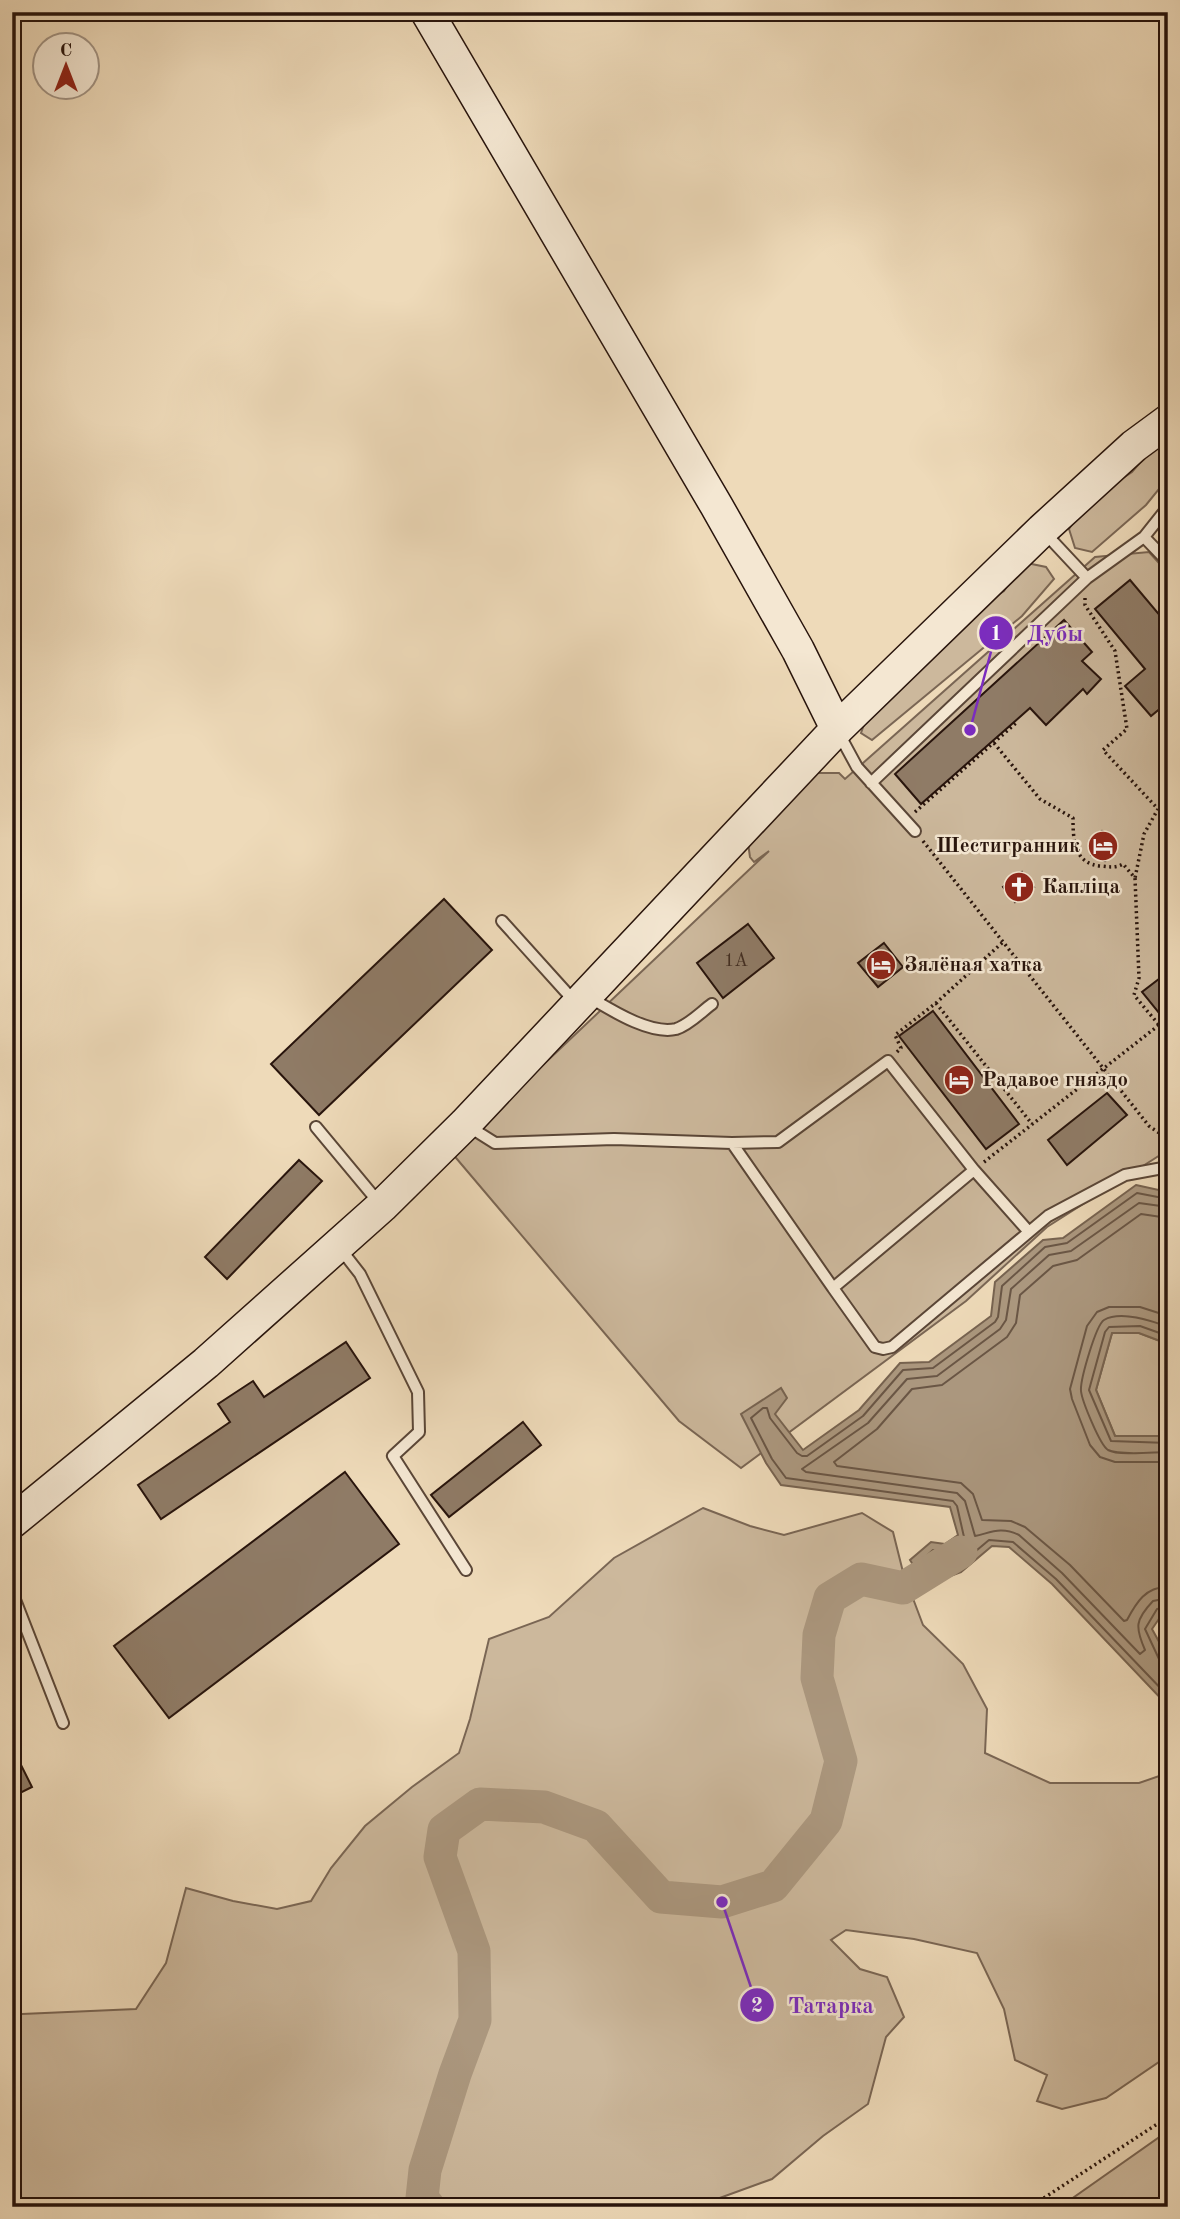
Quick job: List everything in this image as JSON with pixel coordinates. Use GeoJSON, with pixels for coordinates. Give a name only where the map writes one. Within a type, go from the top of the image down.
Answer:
{"type":"FeatureCollection","features":[{"type":"Feature","properties":{"kind":"street"},"geometry":{"type":"LineString","coordinates":[[427,12],[716,505],[798,650],[837,729]]}},
{"type":"Feature","properties":{"kind":"street"},"geometry":{"type":"LineString","coordinates":[[12,1522],[206,1363],[382,1206],[465,1124],[837,729],[1042,530],[1133,446],[1168,421]]}},
{"type":"Feature","properties":{"kind":"lane"},"geometry":{"type":"LineString","coordinates":[[871,783],[1087,578],[1144,537],[1168,507]]}},
{"type":"Feature","properties":{"kind":"lane"},"geometry":{"type":"LineString","coordinates":[[1042,530],[1087,578]]}},
{"type":"Feature","properties":{"kind":"lane"},"geometry":{"type":"LineString","coordinates":[[1144,537],[1168,562]]}},
{"type":"Feature","properties":{"kind":"lane"},"geometry":{"type":"LineString","coordinates":[[837,729],[857,767],[915,831]]}},
{"type":"Feature","properties":{"kind":"lane"},"geometry":{"type":"LineString","coordinates":[[502,921],[582,1000],[650,1027],[664,1030],[676,1028],[712,1004]]}},
{"type":"Feature","properties":{"kind":"lane"},"geometry":{"type":"LineString","coordinates":[[465,1124],[495,1143],[614,1139],[778,1142],[888,1061],[974,1170],[1029,1232]]}},
{"type":"Feature","properties":{"kind":"lane"},"geometry":{"type":"LineString","coordinates":[[316,1127],[382,1206]]}},
{"type":"Feature","properties":{"kind":"lane"},"geometry":{"type":"LineString","coordinates":[[732,1143],[875,1347],[883,1349],[892,1347],[1048,1216],[1125,1174],[1168,1167]]}},
{"type":"Feature","properties":{"kind":"lane"},"geometry":{"type":"LineString","coordinates":[[833,1288],[974,1170]]}},
{"type":"Feature","properties":{"kind":"lane"},"geometry":{"type":"LineString","coordinates":[[338,1245],[360,1274],[418,1392],[419,1432],[393,1457],[466,1570]]}},
{"type":"Feature","properties":{"kind":"lane"},"geometry":{"type":"LineString","coordinates":[[12,1592],[63,1723]]}},
{"type":"Feature","properties":{"kind":"path"},"geometry":{"type":"LineString","coordinates":[[1087,578],[1085,605],[1115,651],[1127,729],[1103,750],[1158,809],[1144,834],[1135,878],[1139,978],[1135,995],[1158,1025]]}},
{"type":"Feature","properties":{"kind":"path"},"geometry":{"type":"LineString","coordinates":[[906,820],[1016,723]]}},
{"type":"Feature","properties":{"kind":"path"},"geometry":{"type":"LineString","coordinates":[[994,743],[1040,799],[1073,818],[1073,841],[1079,856],[1093,865],[1118,867],[1123,864],[1135,878]]}},
{"type":"Feature","properties":{"kind":"path"},"geometry":{"type":"LineString","coordinates":[[915,831],[1150,1126],[1168,1139]]}},
{"type":"Feature","properties":{"kind":"path"},"geometry":{"type":"LineString","coordinates":[[888,1061],[901,1048],[895,1035],[936,1003],[1003,942]]}},
{"type":"Feature","properties":{"kind":"path"},"geometry":{"type":"LineString","coordinates":[[936,1003],[1032,1124]]}},
{"type":"Feature","properties":{"kind":"path"},"geometry":{"type":"LineString","coordinates":[[974,1170],[1168,1018]]}},
{"type":"Feature","properties":{"kind":"path"},"geometry":{"type":"LineString","coordinates":[[1030,2207],[1168,2117]]}},
{"type":"Feature","properties":{"kind":"shaded area"},"geometry":{"type":"Polygon","coordinates":[[[1168,441],[1168,478],[1146,505],[1092,552],[1075,548],[1069,529],[1084,504],[1132,472],[1156,444],[1168,441]]]}},
{"type":"Feature","properties":{"kind":"shaded area"},"geometry":{"type":"Polygon","coordinates":[[[1149,552],[1168,573],[1168,1150],[1047,1227],[966,1301],[741,1468],[679,1421],[451,1152],[769,851],[754,862],[750,857],[748,843],[813,773],[839,773],[845,779],[1095,557],[1149,552]]]}},
{"type":"Feature","properties":{"kind":"shaded area"},"geometry":{"type":"Polygon","coordinates":[[[1022,562],[1046,567],[1054,579],[1022,616],[872,740],[861,733],[865,722],[960,619],[1004,591],[1022,562]]]}},
{"type":"Feature","properties":{"kind":"shaded area"},"geometry":{"type":"Polygon","coordinates":[[[1112,1333],[1139,1333],[1168,1344],[1168,1436],[1115,1436],[1096,1390],[1112,1333]]]}},
{"type":"Feature","properties":{"kind":"shaded area"},"geometry":{"type":"Polygon","coordinates":[[[703,1508],[750,1526],[784,1535],[862,1513],[893,1532],[903,1572],[923,1625],[963,1664],[987,1709],[985,1753],[1050,1783],[1139,1783],[1168,1773],[1168,2060],[1159,2062],[1106,2098],[1062,2109],[1037,2101],[1047,2075],[1015,2060],[1004,2009],[977,1953],[914,1939],[846,1930],[831,1940],[860,1969],[887,1977],[904,2017],[886,2037],[868,2104],[823,2136],[772,2179],[695,2207],[12,2207],[12,2017],[22,2014],[136,2009],[166,1963],[186,1888],[277,1909],[311,1901],[331,1868],[365,1826],[459,1753],[489,1639],[549,1617],[614,1558],[703,1508]]]}},
{"type":"Feature","properties":{"kind":"shaded area"},"geometry":{"type":"Polygon","coordinates":[[[1168,2131],[1168,2207],[1060,2207],[1168,2131]]]}},
{"type":"Feature","properties":{"kind":"water"},"geometry":{"type":"Polygon","coordinates":[[[1136,1185],[1168,1192],[1168,1344],[1139,1333],[1112,1333],[1096,1390],[1115,1436],[1168,1436],[1168,1614],[1163,1613],[1152,1629],[1168,1658],[1168,1706],[1052,1584],[1009,1547],[992,1546],[961,1572],[926,1585],[910,1560],[931,1542],[945,1544],[958,1535],[950,1507],[781,1485],[766,1463],[741,1414],[781,1388],[787,1398],[775,1414],[803,1450],[859,1410],[900,1363],[929,1362],[991,1316],[995,1282],[1043,1240],[1063,1238],[1136,1185]]]}},
{"type":"Feature","properties":{"kind":"building"},"geometry":{"type":"Polygon","coordinates":[[[1130,580],[1168,625],[1168,702],[1151,716],[1125,686],[1145,669],[1095,609],[1130,580]]]}},
{"type":"Feature","properties":{"kind":"building"},"geometry":{"type":"Polygon","coordinates":[[[1064,620],[1092,652],[1082,661],[1101,679],[1087,694],[1083,689],[1046,725],[1030,708],[921,804],[895,774],[1064,620]]]}},
{"type":"Feature","properties":{"kind":"building","name":"Шестигранник"},"geometry":{"type":"Polygon","coordinates":[[[1102,831],[1115,838],[1116,853],[1105,861],[1091,855],[1090,839],[1102,831]]]}},
{"type":"Feature","properties":{"kind":"building","name":"Капліца"},"geometry":{"type":"Polygon","coordinates":[[[1022,872],[1034,887],[1015,902],[1003,887],[1022,872]]]}},
{"type":"Feature","properties":{"kind":"building"},"geometry":{"type":"Polygon","coordinates":[[[444,899],[492,950],[319,1115],[271,1064],[444,899]]]}},
{"type":"Feature","properties":{"kind":"building"},"geometry":{"type":"Polygon","coordinates":[[[748,924],[774,958],[723,998],[697,963],[748,924]]]}},
{"type":"Feature","properties":{"kind":"building","name":"Зялёная хатка"},"geometry":{"type":"Polygon","coordinates":[[[884,943],[903,967],[878,987],[858,963],[884,943]]]}},
{"type":"Feature","properties":{"kind":"building"},"geometry":{"type":"Polygon","coordinates":[[[1168,972],[1168,1024],[1142,992],[1168,972]]]}},
{"type":"Feature","properties":{"kind":"building","name":"Радавое гняздо"},"geometry":{"type":"Polygon","coordinates":[[[933,1011],[1019,1124],[986,1149],[899,1036],[933,1011]]]}},
{"type":"Feature","properties":{"kind":"building"},"geometry":{"type":"Polygon","coordinates":[[[1107,1093],[1127,1115],[1067,1165],[1048,1140],[1107,1093]]]}},
{"type":"Feature","properties":{"kind":"building"},"geometry":{"type":"Polygon","coordinates":[[[299,1160],[322,1181],[227,1279],[205,1257],[299,1160]]]}},
{"type":"Feature","properties":{"kind":"building"},"geometry":{"type":"Polygon","coordinates":[[[346,1342],[370,1378],[161,1519],[138,1485],[230,1422],[218,1404],[253,1381],[264,1397],[346,1342]]]}},
{"type":"Feature","properties":{"kind":"building"},"geometry":{"type":"Polygon","coordinates":[[[523,1422],[541,1445],[449,1517],[431,1495],[523,1422]]]}},
{"type":"Feature","properties":{"kind":"building"},"geometry":{"type":"Polygon","coordinates":[[[345,1472],[399,1544],[169,1718],[114,1646],[345,1472]]]}},
{"type":"Feature","properties":{"kind":"building"},"geometry":{"type":"Polygon","coordinates":[[[12,1747],[32,1787],[12,1797],[12,1747]]]}},
{"type":"Feature","properties":{"kind":"waterway"},"geometry":{"type":"LineString","coordinates":[[429,2207],[422,2198],[425,2170],[475,2020],[474,1951],[440,1857],[444,1830],[480,1804],[544,1807],[596,1826],[661,1897],[722,1902],[773,1886],[826,1821],[841,1761],[817,1678],[819,1635],[830,1598],[861,1579],[903,1588],[961,1552]]}},
{"type":"Feature","properties":{"kind":"place","name":"Дубы"},"geometry":{"type":"Point","coordinates":[970,730]}},
{"type":"Feature","properties":{"kind":"place","name":"Шестигранник"},"geometry":{"type":"Point","coordinates":[1103,846]}},
{"type":"Feature","properties":{"kind":"place","name":"Капліца"},"geometry":{"type":"Point","coordinates":[1019,887]}},
{"type":"Feature","properties":{"kind":"place","name":"Зялёная хатка"},"geometry":{"type":"Point","coordinates":[881,965]}},
{"type":"Feature","properties":{"kind":"place","name":"Радавое гняздо"},"geometry":{"type":"Point","coordinates":[959,1080]}},
{"type":"Feature","properties":{"kind":"place","name":"Татарка"},"geometry":{"type":"Point","coordinates":[722,1902]}}]}
